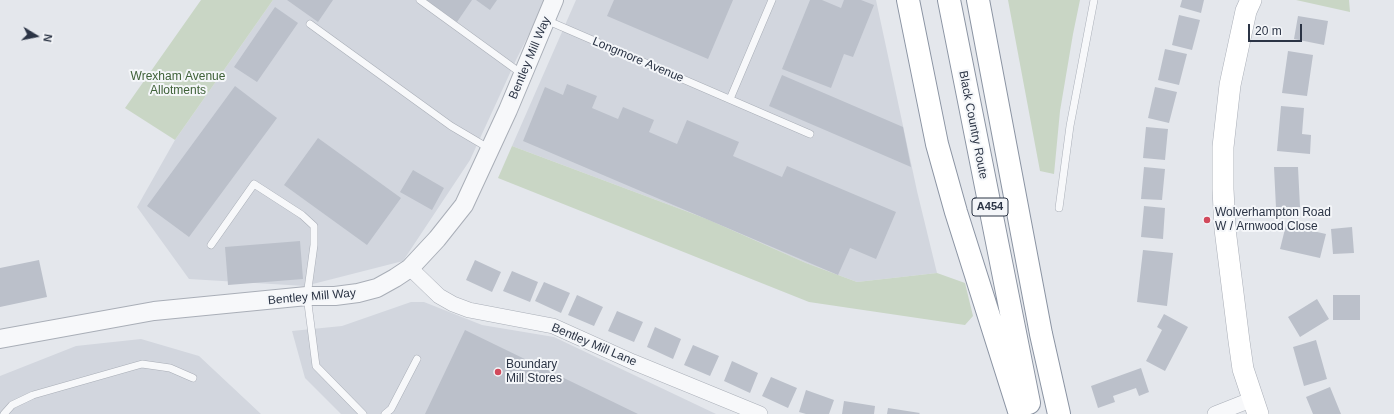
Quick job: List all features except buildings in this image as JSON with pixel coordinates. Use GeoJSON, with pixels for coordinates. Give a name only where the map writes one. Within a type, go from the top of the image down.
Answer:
{"type":"FeatureCollection","features":[{"type":"Feature","properties":{"kind":"highway"},"geometry":{"type":"LineString","coordinates":[[908,0],[937,144],[956,212],[1020,414]]}},
{"type":"Feature","properties":{"kind":"highway","name":"Black Country Route"},"geometry":{"type":"LineString","coordinates":[[949,0],[1032,414]]}},
{"type":"Feature","properties":{"kind":"highway","name":"A454"},"geometry":{"type":"LineString","coordinates":[[978,0],[1041,334],[1059,414]]}},
{"type":"Feature","properties":{"kind":"main road"},"geometry":{"type":"LineString","coordinates":[[1248,4],[1230,85],[1223,147],[1223,189],[1225,229],[1243,369],[1255,406]]}},
{"type":"Feature","properties":{"kind":"street","name":"Bentley Mill Way"},"geometry":{"type":"LineString","coordinates":[[0,339],[154,312],[307,296],[335,296],[358,293],[377,288],[410,268],[437,239],[464,205],[523,74],[554,0]]}},
{"type":"Feature","properties":{"kind":"street","name":"Bentley Mill Lane"},"geometry":{"type":"LineString","coordinates":[[410,268],[439,296],[453,304],[469,310],[553,326],[633,362],[760,414]]}},
{"type":"Feature","properties":{"kind":"street"},"geometry":{"type":"LineString","coordinates":[[1215,414],[1255,406]]}},
{"type":"Feature","properties":{"kind":"lane"},"geometry":{"type":"LineString","coordinates":[[420,0],[523,74]]}},
{"type":"Feature","properties":{"kind":"lane"},"geometry":{"type":"LineString","coordinates":[[730,99],[772,0]]}},
{"type":"Feature","properties":{"kind":"lane"},"geometry":{"type":"LineString","coordinates":[[1060,208],[1070,126],[1094,0]]}},
{"type":"Feature","properties":{"kind":"lane","name":"Longmore Avenue"},"geometry":{"type":"LineString","coordinates":[[546,20],[810,134]]}},
{"type":"Feature","properties":{"kind":"lane"},"geometry":{"type":"LineString","coordinates":[[310,24],[451,126],[490,149]]}},
{"type":"Feature","properties":{"kind":"lane"},"geometry":{"type":"LineString","coordinates":[[211,245],[254,184],[302,215],[314,226],[314,245],[307,296],[316,366],[363,414]]}},
{"type":"Feature","properties":{"kind":"lane"},"geometry":{"type":"LineString","coordinates":[[385,414],[391,409],[417,359]]}},
{"type":"Feature","properties":{"kind":"lane"},"geometry":{"type":"LineString","coordinates":[[4,414],[12,406],[33,395],[142,364],[170,368],[193,378]]}},
{"type":"Feature","properties":{"kind":"shaded area"},"geometry":{"type":"Polygon","coordinates":[[[273,0],[546,0],[516,60],[470,160],[403,261],[305,286],[189,279],[137,207],[175,140],[273,0]]]}},
{"type":"Feature","properties":{"kind":"shaded area"},"geometry":{"type":"Polygon","coordinates":[[[576,0],[876,0],[917,191],[937,273],[857,282],[806,263],[707,219],[512,146],[576,0]]]}},
{"type":"Feature","properties":{"kind":"shaded area"},"geometry":{"type":"Polygon","coordinates":[[[411,302],[424,302],[482,325],[554,337],[716,414],[341,414],[305,378],[292,331],[342,326],[411,302]]]}},
{"type":"Feature","properties":{"kind":"shaded area"},"geometry":{"type":"Polygon","coordinates":[[[141,339],[199,356],[261,414],[0,414],[0,376],[76,346],[141,339]]]}},
{"type":"Feature","properties":{"kind":"green space","name":"Wrexham Avenue Allotments"},"geometry":{"type":"Polygon","coordinates":[[[201,0],[273,0],[175,140],[125,108],[201,0]]]}},
{"type":"Feature","properties":{"kind":"green space"},"geometry":{"type":"Polygon","coordinates":[[[1008,0],[1080,0],[1060,111],[1054,174],[1040,171],[1008,0]]]}},
{"type":"Feature","properties":{"kind":"green space"},"geometry":{"type":"Polygon","coordinates":[[[1296,0],[1349,0],[1350,12],[1296,0]]]}},
{"type":"Feature","properties":{"kind":"green space"},"geometry":{"type":"Polygon","coordinates":[[[512,146],[707,219],[806,263],[857,282],[937,273],[965,283],[973,316],[965,325],[809,302],[498,178],[512,146]]]}},
{"type":"Feature","properties":{"kind":"place","name":"Wolverhampton Road W / Arnwood Close"},"geometry":{"type":"Point","coordinates":[1207,220]}},
{"type":"Feature","properties":{"kind":"place","name":"Boundary Mill Stores"},"geometry":{"type":"Point","coordinates":[498,372]}}]}
